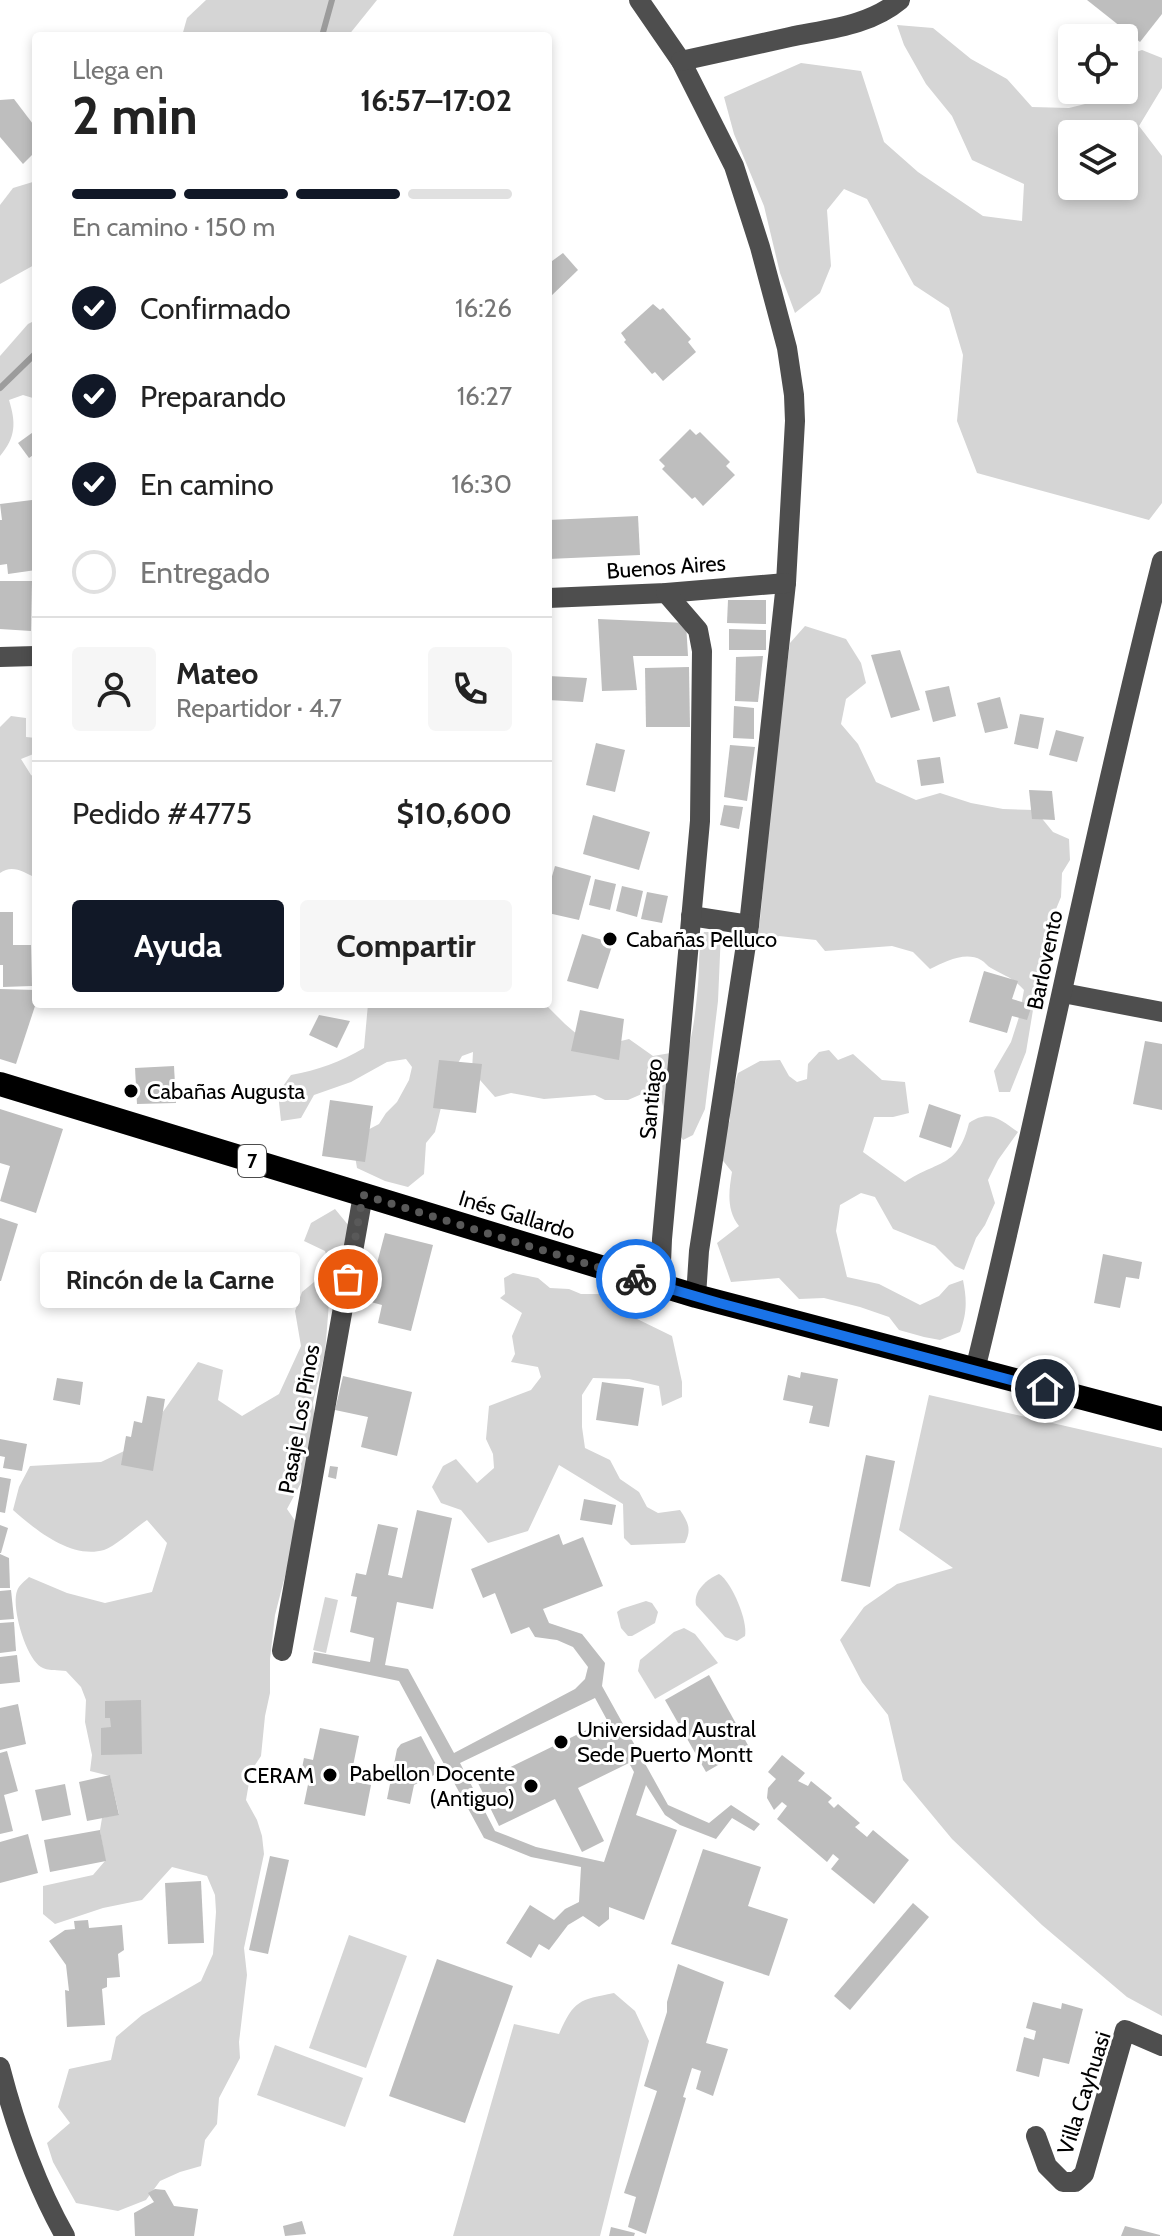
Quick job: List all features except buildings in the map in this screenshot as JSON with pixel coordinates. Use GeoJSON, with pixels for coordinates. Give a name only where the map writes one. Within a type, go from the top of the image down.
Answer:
{"type":"FeatureCollection","features":[{"type":"Feature","properties":{"kind":"highway","name":"Inés Gallardo"},"geometry":{"type":"LineString","coordinates":[[0,1084],[660,1286],[1162,1419]]}},
{"type":"Feature","properties":{"kind":"street"},"geometry":{"type":"LineString","coordinates":[[639,0],[681,61],[734,166],[787,348],[794,395],[786,583],[749,925],[699,1251],[696,1296]]}},
{"type":"Feature","properties":{"kind":"street"},"geometry":{"type":"LineString","coordinates":[[681,61],[836,29],[876,16],[900,0]]}},
{"type":"Feature","properties":{"kind":"street","name":"Barlovento"},"geometry":{"type":"LineString","coordinates":[[975,1370],[1162,561]]}},
{"type":"Feature","properties":{"kind":"street","name":"Buenos Aires"},"geometry":{"type":"LineString","coordinates":[[552,598],[786,583]]}},
{"type":"Feature","properties":{"kind":"street","name":"Santiago"},"geometry":{"type":"LineString","coordinates":[[660,1286],[700,821],[702,651],[698,630],[666,593]]}},
{"type":"Feature","properties":{"kind":"street"},"geometry":{"type":"LineString","coordinates":[[0,657],[32,656]]}},
{"type":"Feature","properties":{"kind":"street"},"geometry":{"type":"LineString","coordinates":[[691,916],[749,925]]}},
{"type":"Feature","properties":{"kind":"street"},"geometry":{"type":"LineString","coordinates":[[1063,993],[1162,1012]]}},
{"type":"Feature","properties":{"kind":"street","name":"Pasaje Los Pinos"},"geometry":{"type":"LineString","coordinates":[[282,1651],[363,1195]]}},
{"type":"Feature","properties":{"kind":"street","name":"Villa Cayhuasi"},"geometry":{"type":"LineString","coordinates":[[1036,2136],[1047,2166],[1063,2182],[1075,2182],[1084,2174],[1125,2030],[1162,2046]]}},
{"type":"Feature","properties":{"kind":"street"},"geometry":{"type":"LineString","coordinates":[[0,2067],[22,2141],[51,2211],[65,2236]]}},
{"type":"Feature","properties":{"kind":"shaded area"},"geometry":{"type":"Polygon","coordinates":[[[206,0],[377,0],[351,32],[183,32],[187,18],[206,0]]]}},
{"type":"Feature","properties":{"kind":"shaded area"},"geometry":{"type":"Polygon","coordinates":[[[897,25],[933,28],[971,59],[1007,79],[1032,107],[1138,104],[1138,51],[1162,58],[1162,88],[1139,126],[1162,156],[1162,503],[1149,520],[977,473],[957,421],[963,355],[949,308],[914,285],[867,199],[844,189],[827,210],[831,266],[820,293],[795,313],[780,273],[764,206],[734,134],[724,97],[801,63],[861,71],[884,142],[918,172],[983,216],[1022,221],[1024,184],[972,160],[952,116],[926,84],[904,45],[897,25]]]}},
{"type":"Feature","properties":{"kind":"shaded area"},"geometry":{"type":"Polygon","coordinates":[[[32,182],[32,266],[0,284],[0,205],[13,188],[32,182]]]}},
{"type":"Feature","properties":{"kind":"shaded area"},"geometry":{"type":"Polygon","coordinates":[[[32,322],[32,398],[23,395],[9,400],[13,430],[0,456],[0,356],[32,322]]]}},
{"type":"Feature","properties":{"kind":"shaded area"},"geometry":{"type":"Polygon","coordinates":[[[805,626],[846,639],[861,663],[866,683],[846,699],[841,724],[858,744],[876,782],[916,800],[940,793],[1003,809],[1035,810],[1053,832],[1069,839],[1070,860],[1062,873],[1061,897],[1045,936],[1047,954],[1038,980],[1026,1052],[1010,1092],[999,1092],[994,1071],[1011,1042],[1024,990],[981,960],[962,957],[930,969],[913,952],[892,946],[825,951],[816,940],[779,936],[754,951],[790,643],[805,626]]]}},
{"type":"Feature","properties":{"kind":"shaded area"},"geometry":{"type":"Polygon","coordinates":[[[11,716],[26,718],[26,737],[32,738],[32,755],[21,759],[32,776],[32,876],[14,869],[0,873],[0,727],[11,716]]]}},
{"type":"Feature","properties":{"kind":"shaded area"},"geometry":{"type":"Polygon","coordinates":[[[704,932],[721,932],[718,1001],[705,1109],[693,1135],[683,1140],[665,1114],[658,1087],[628,1100],[605,1100],[595,1095],[544,1099],[511,1093],[495,1097],[472,1071],[473,1052],[462,1056],[447,1083],[435,1132],[426,1143],[424,1174],[408,1187],[385,1181],[357,1168],[354,1150],[360,1134],[379,1124],[397,1102],[412,1067],[406,1059],[387,1062],[351,1082],[314,1095],[301,1118],[281,1121],[278,1093],[291,1075],[329,1065],[364,1048],[368,1008],[549,1008],[593,1048],[629,1039],[653,1056],[688,1050],[704,932]]]}},
{"type":"Feature","properties":{"kind":"shaded area"},"geometry":{"type":"Polygon","coordinates":[[[829,1050],[838,1060],[853,1054],[882,1080],[905,1082],[909,1113],[874,1117],[863,1152],[905,1182],[953,1156],[969,1123],[976,1119],[994,1117],[1018,1132],[988,1180],[995,1203],[976,1238],[964,1270],[955,1266],[935,1246],[893,1229],[875,1197],[861,1193],[840,1205],[836,1231],[847,1277],[879,1284],[920,1305],[939,1296],[949,1285],[963,1280],[966,1306],[960,1332],[940,1340],[899,1330],[889,1317],[860,1307],[824,1298],[799,1299],[779,1278],[731,1282],[717,1243],[739,1226],[730,1207],[732,1172],[720,1157],[738,1073],[760,1061],[780,1060],[789,1076],[797,1082],[807,1079],[808,1064],[819,1052],[829,1050]]]}},
{"type":"Feature","properties":{"kind":"shaded area"},"geometry":{"type":"Polygon","coordinates":[[[335,1209],[349,1226],[329,1303],[325,1353],[313,1402],[316,1436],[310,1466],[287,1509],[298,1525],[275,1615],[270,1693],[261,1756],[251,1771],[246,1800],[257,1820],[264,1854],[244,1948],[247,1975],[240,2058],[219,2098],[217,2124],[205,2140],[201,2166],[160,2181],[146,2200],[118,2211],[76,2203],[53,2162],[47,2143],[70,2123],[58,2107],[69,2069],[111,2060],[116,2037],[142,2015],[201,1981],[213,1954],[215,1895],[207,1876],[172,1867],[142,1900],[103,1908],[55,1924],[43,1914],[43,1886],[93,1875],[105,1861],[100,1830],[102,1818],[119,1814],[110,1776],[90,1771],[92,1755],[85,1722],[86,1700],[81,1687],[66,1671],[46,1669],[35,1662],[18,1620],[17,1591],[29,1577],[67,1593],[105,1603],[152,1592],[167,1543],[147,1520],[109,1548],[92,1552],[79,1550],[55,1541],[13,1510],[19,1487],[30,1466],[101,1462],[141,1443],[198,1362],[223,1370],[218,1400],[242,1416],[279,1394],[301,1346],[295,1311],[302,1292],[331,1268],[325,1251],[304,1241],[311,1223],[335,1209]]]}},
{"type":"Feature","properties":{"kind":"shaded area"},"geometry":{"type":"Polygon","coordinates":[[[513,1273],[538,1278],[550,1288],[569,1289],[581,1294],[609,1294],[632,1307],[631,1316],[672,1336],[682,1382],[682,1397],[662,1406],[659,1386],[629,1379],[593,1378],[582,1395],[582,1427],[585,1448],[610,1460],[620,1479],[639,1492],[647,1507],[658,1513],[680,1510],[688,1526],[685,1543],[631,1545],[624,1538],[623,1504],[559,1465],[528,1531],[488,1543],[461,1510],[441,1503],[432,1487],[443,1466],[456,1459],[477,1483],[494,1468],[493,1454],[486,1439],[489,1406],[531,1390],[541,1377],[538,1367],[511,1362],[515,1354],[512,1336],[522,1313],[500,1298],[505,1294],[504,1278],[513,1273]]]}},
{"type":"Feature","properties":{"kind":"shaded area"},"geometry":{"type":"Polygon","coordinates":[[[929,1395],[1162,1448],[1162,2016],[1127,1997],[1042,1925],[952,1839],[903,1780],[888,1715],[862,1682],[840,1640],[864,1607],[897,1584],[953,1568],[899,1530],[929,1395]]]}},
{"type":"Feature","properties":{"kind":"shaded area"},"geometry":{"type":"Polygon","coordinates":[[[719,1574],[734,1593],[742,1612],[745,1636],[737,1641],[725,1637],[696,1605],[702,1586],[719,1574]]]}},
{"type":"Feature","properties":{"kind":"shaded area"},"geometry":{"type":"Polygon","coordinates":[[[325,1597],[338,1600],[326,1653],[313,1650],[325,1597]]]}},
{"type":"Feature","properties":{"kind":"shaded area"},"geometry":{"type":"Polygon","coordinates":[[[646,1601],[652,1603],[658,1612],[655,1623],[628,1636],[621,1628],[617,1612],[646,1601]]]}},
{"type":"Feature","properties":{"kind":"shaded area"},"geometry":{"type":"Polygon","coordinates":[[[684,1628],[695,1634],[718,1663],[655,1699],[638,1671],[640,1660],[674,1632],[684,1628]]]}},
{"type":"Feature","properties":{"kind":"shaded area"},"geometry":{"type":"Polygon","coordinates":[[[349,1935],[407,1956],[366,2068],[309,2048],[349,1935]]]}},
{"type":"Feature","properties":{"kind":"shaded area"},"geometry":{"type":"Polygon","coordinates":[[[614,1993],[635,2011],[649,2041],[600,2236],[453,2236],[514,2024],[559,2034],[569,2014],[579,2003],[614,1993]]]}},
{"type":"Feature","properties":{"kind":"shaded area"},"geometry":{"type":"Polygon","coordinates":[[[275,2045],[363,2078],[345,2127],[257,2095],[275,2045]]]}},
{"type":"Feature","properties":{"kind":"waterway"},"geometry":{"type":"LineString","coordinates":[[323,32],[332,0]]}},
{"type":"Feature","properties":{"kind":"waterway"},"geometry":{"type":"LineString","coordinates":[[0,388],[32,357]]}},
{"type":"Feature","properties":{"kind":"way so far"},"geometry":{"type":"LineString","coordinates":[[348,1279],[363,1195],[636,1279]]}},
{"type":"Feature","properties":{"kind":"place","name":"Cabañas Pelluco"},"geometry":{"type":"Point","coordinates":[610,939]}},
{"type":"Feature","properties":{"kind":"place","name":"Cabañas Augusta"},"geometry":{"type":"Point","coordinates":[131,1091]}},
{"type":"Feature","properties":{"kind":"place","name":"Rincón de la Carne"},"geometry":{"type":"Point","coordinates":[348,1279]}},
{"type":"Feature","properties":{"kind":"place","name":"Universidad Austral Sede Puerto Montt"},"geometry":{"type":"Point","coordinates":[561,1742]}},
{"type":"Feature","properties":{"kind":"place","name":"CERAM"},"geometry":{"type":"Point","coordinates":[330,1775]}},
{"type":"Feature","properties":{"kind":"place","name":"Pabellon Docente (Antiguo)"},"geometry":{"type":"Point","coordinates":[531,1786]}},
{"type":"Feature","properties":{"kind":"route"},"geometry":{"type":"LineString","coordinates":[[636,1279],[1045,1389]]}}]}
